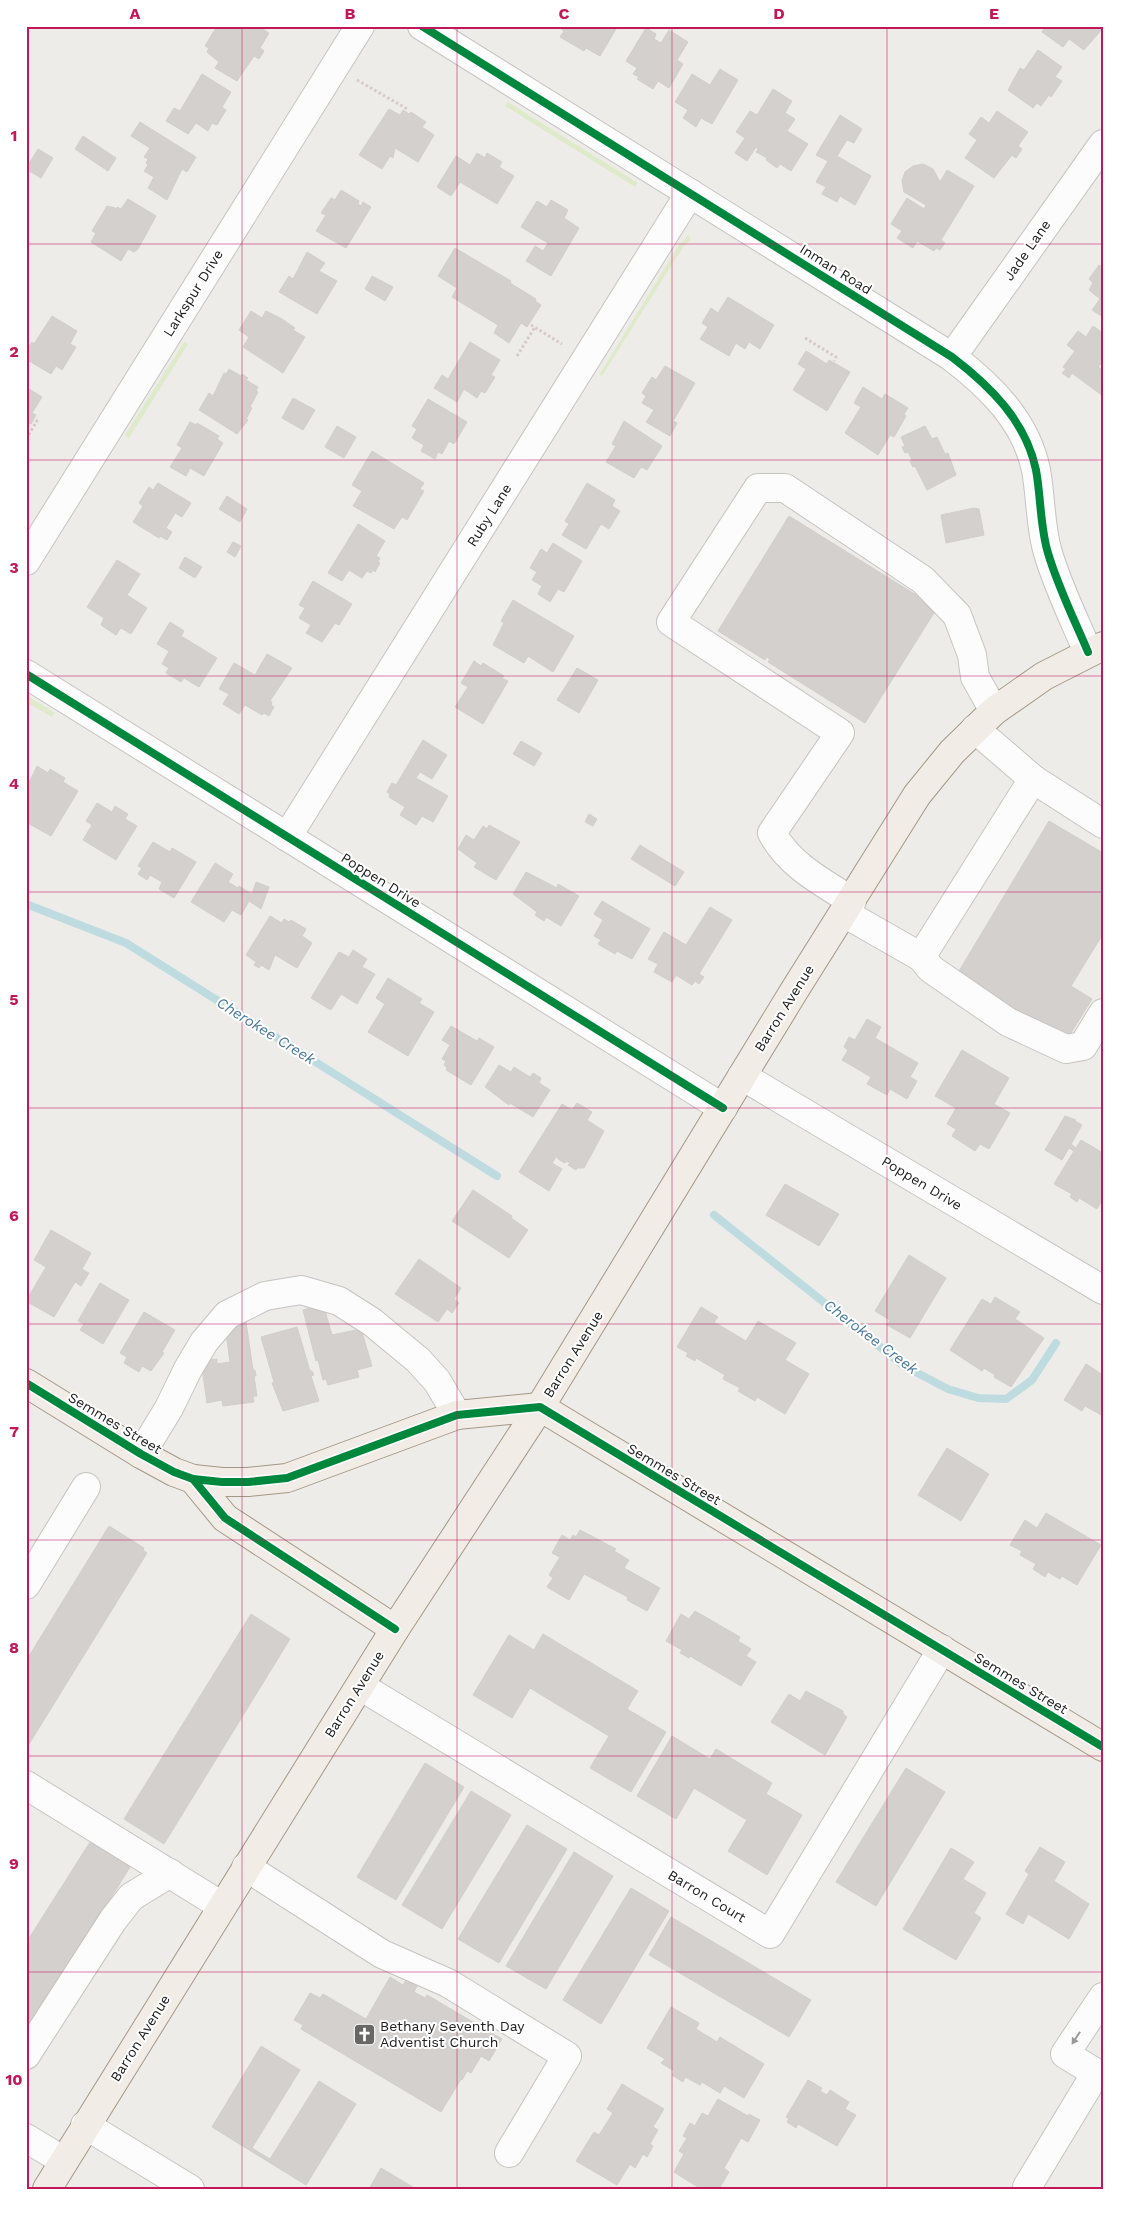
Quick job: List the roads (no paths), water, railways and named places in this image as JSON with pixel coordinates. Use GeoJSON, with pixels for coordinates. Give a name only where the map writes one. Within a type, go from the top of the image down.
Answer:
{"type":"FeatureCollection","features":[{"type":"Feature","properties":{"kind":"main road","name":"Barron Avenue"},"geometry":{"type":"LineString","coordinates":[[47,2189],[85,2125],[395,1629],[540,1407],[742,1076],[917,795],[952,752],[985,720],[1044,676],[1096,649]]}},
{"type":"Feature","properties":{"kind":"main road","name":"Semmes Street"},"geometry":{"type":"LineString","coordinates":[[26,1383],[141,1454],[174,1472],[193,1479],[248,1482],[287,1478],[457,1415],[540,1407],[1103,1747]]}},
{"type":"Feature","properties":{"kind":"main road","name":"Semmes Street"},"geometry":{"type":"LineString","coordinates":[[193,1479],[225,1518],[395,1629]]}},
{"type":"Feature","properties":{"kind":"street","name":"Larkspur Drive"},"geometry":{"type":"LineString","coordinates":[[26,561],[360,26]]}},
{"type":"Feature","properties":{"kind":"street","name":"Inman Road"},"geometry":{"type":"LineString","coordinates":[[422,26],[952,357],[985,384],[1005,405],[1026,442],[1036,469],[1047,551],[1057,582],[1096,649]]}},
{"type":"Feature","properties":{"kind":"street","name":"Jade Lane"},"geometry":{"type":"LineString","coordinates":[[952,357],[1103,144]]}},
{"type":"Feature","properties":{"kind":"street","name":"Ruby Lane"},"geometry":{"type":"LineString","coordinates":[[287,836],[690,193]]}},
{"type":"Feature","properties":{"kind":"street"},"geometry":{"type":"LineString","coordinates":[[1103,824],[1033,779],[985,720],[972,655],[958,615],[939,594],[923,580],[785,488],[758,488],[672,622],[840,733],[772,833],[780,848],[848,907],[921,957],[931,969],[1008,1022],[1066,1049],[1083,1046],[1103,1013]]}},
{"type":"Feature","properties":{"kind":"street","name":"Poppen Drive"},"geometry":{"type":"LineString","coordinates":[[26,674],[723,1108]]}},
{"type":"Feature","properties":{"kind":"street"},"geometry":{"type":"LineString","coordinates":[[921,957],[1033,779]]}},
{"type":"Feature","properties":{"kind":"street","name":"Poppen Drive"},"geometry":{"type":"LineString","coordinates":[[742,1076],[1103,1290]]}},
{"type":"Feature","properties":{"kind":"street"},"geometry":{"type":"LineString","coordinates":[[141,1454],[169,1408],[204,1342],[227,1315],[265,1296],[301,1290],[339,1301],[372,1322],[424,1367],[437,1381],[457,1415]]}},
{"type":"Feature","properties":{"kind":"street"},"geometry":{"type":"LineString","coordinates":[[26,1585],[86,1487]]}},
{"type":"Feature","properties":{"kind":"street","name":"Barron Court"},"geometry":{"type":"LineString","coordinates":[[360,1686],[770,1934],[942,1649]]}},
{"type":"Feature","properties":{"kind":"street"},"geometry":{"type":"LineString","coordinates":[[26,1785],[222,1906]]}},
{"type":"Feature","properties":{"kind":"street"},"geometry":{"type":"LineString","coordinates":[[246,1867],[382,1954],[448,1983],[566,2056],[509,2153]]}},
{"type":"Feature","properties":{"kind":"street"},"geometry":{"type":"LineString","coordinates":[[26,2055],[113,1920],[131,1897],[170,1873]]}},
{"type":"Feature","properties":{"kind":"street"},"geometry":{"type":"LineString","coordinates":[[1028,2188],[1096,2073],[1065,2054],[1103,1997]]}},
{"type":"Feature","properties":{"kind":"street"},"geometry":{"type":"LineString","coordinates":[[85,2125],[190,2189]]}},
{"type":"Feature","properties":{"kind":"street"},"geometry":{"type":"LineString","coordinates":[[26,2138],[64,2160]]}},
{"type":"Feature","properties":{"kind":"waterway","name":"Cherokee Creek"},"geometry":{"type":"LineString","coordinates":[[26,904],[126,943],[497,1176]]}},
{"type":"Feature","properties":{"kind":"waterway","name":"Cherokee Creek"},"geometry":{"type":"LineString","coordinates":[[714,1215],[904,1366],[948,1389],[978,1398],[1006,1399],[1032,1380],[1056,1343]]}},
{"type":"Feature","properties":{"kind":"place","name":"Bethany Seventh Day Adventist Church"},"geometry":{"type":"Point","coordinates":[364,2034]}}]}
